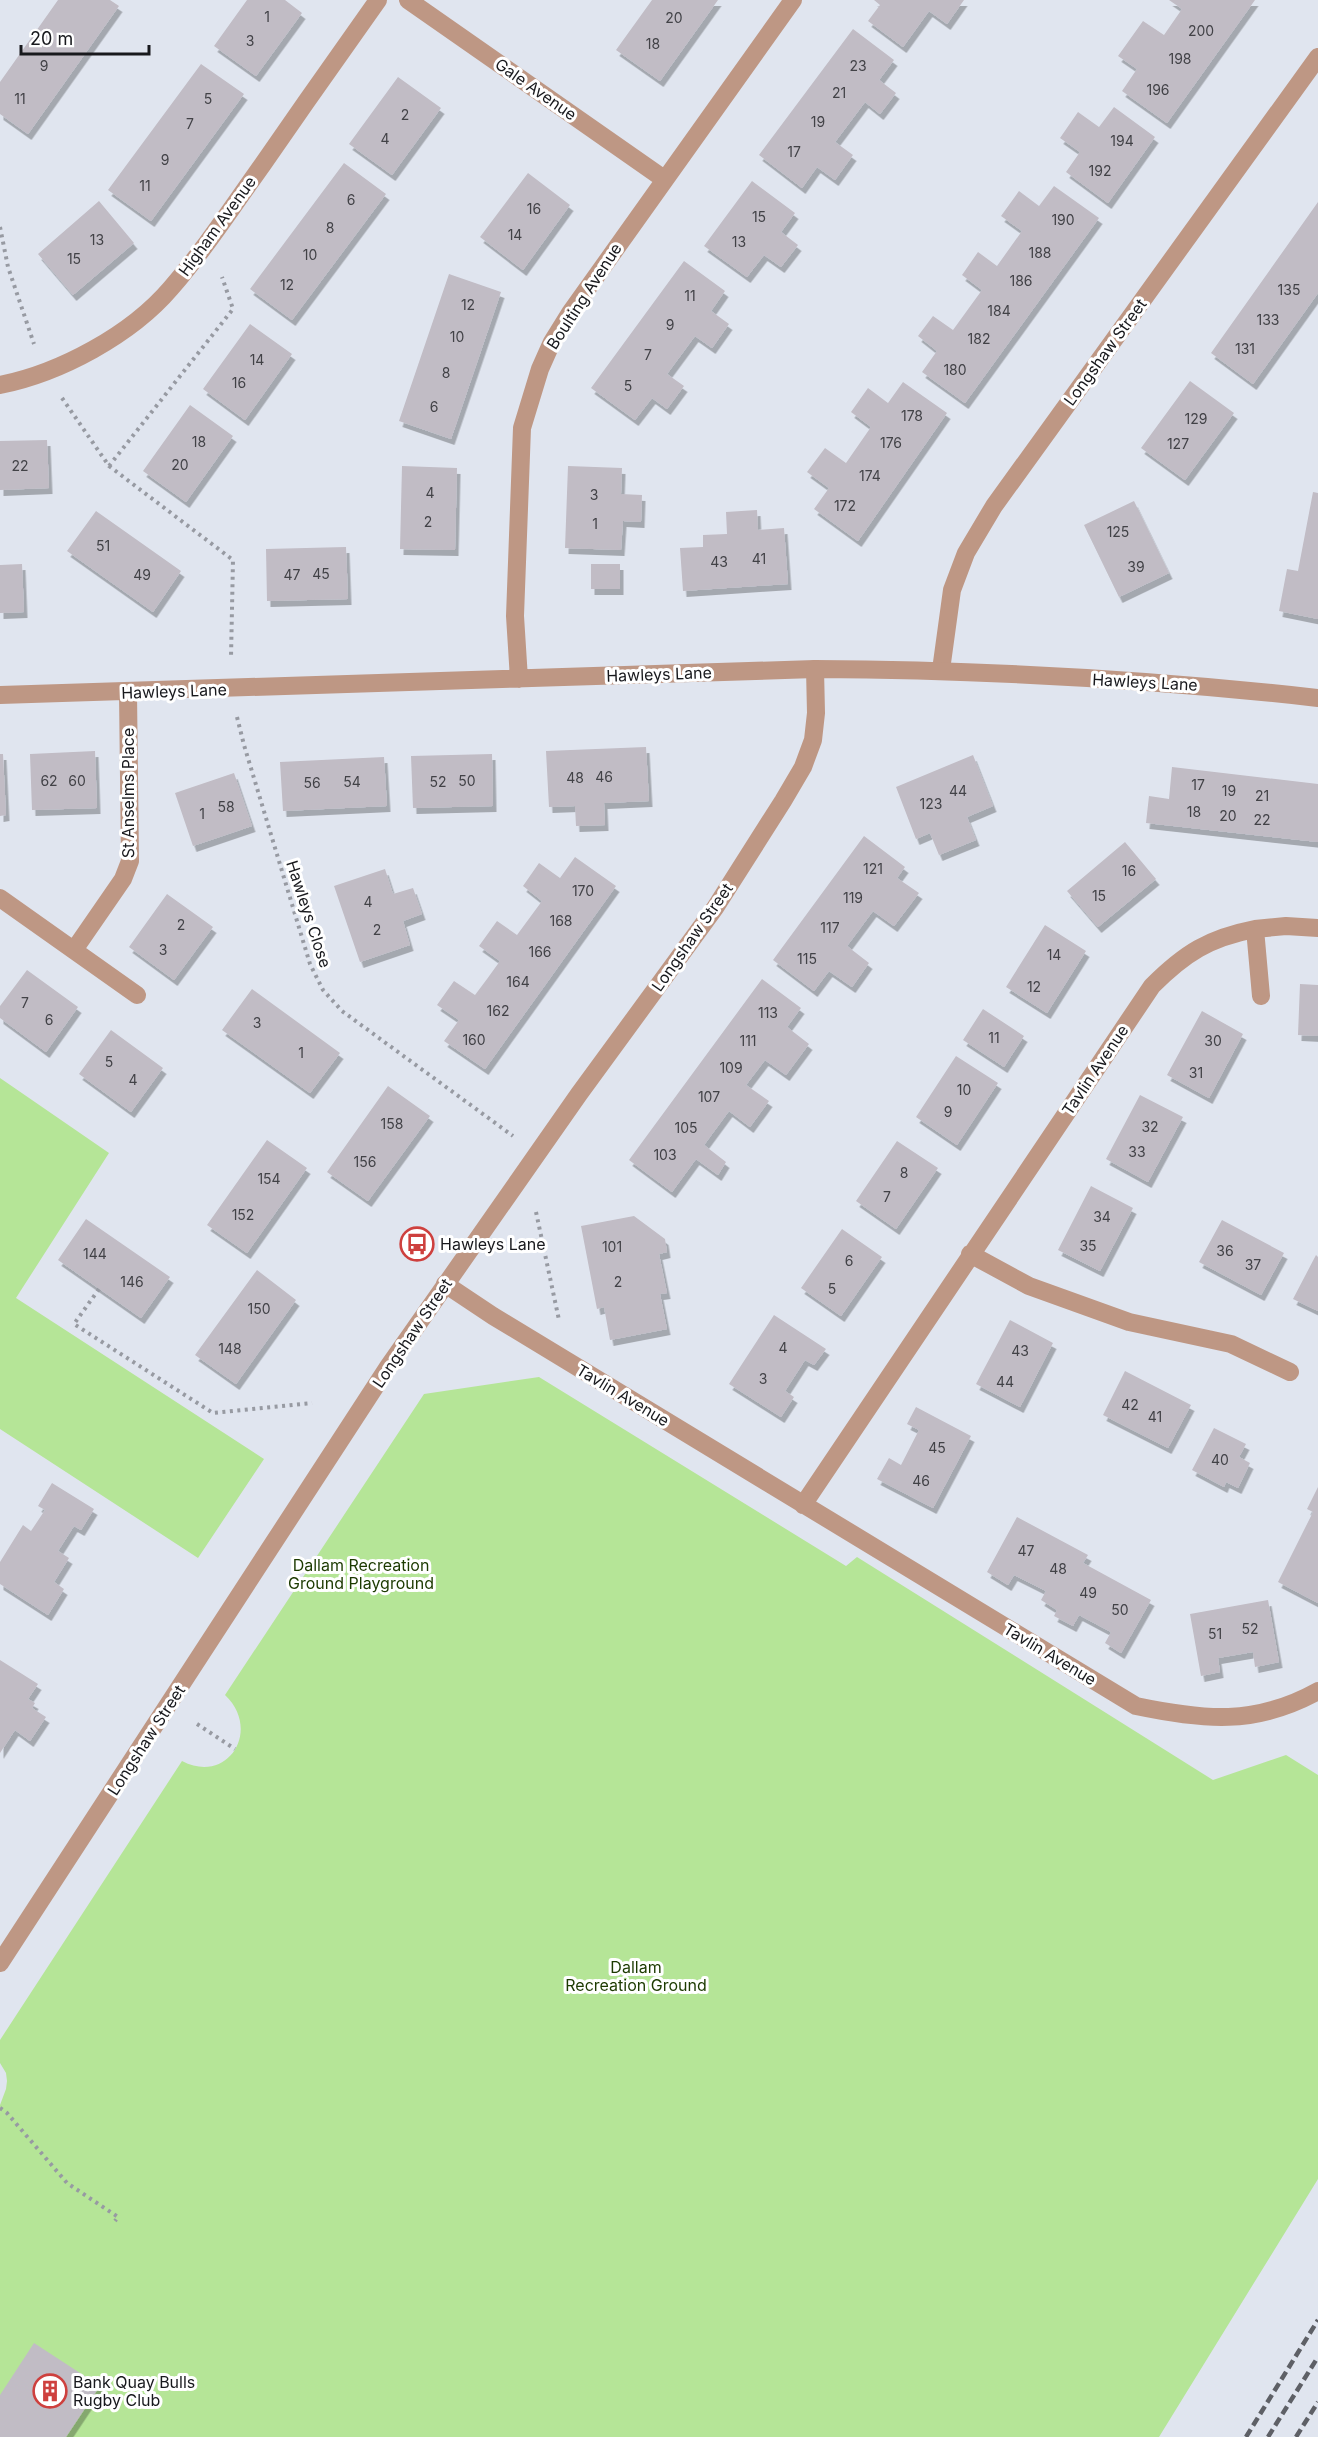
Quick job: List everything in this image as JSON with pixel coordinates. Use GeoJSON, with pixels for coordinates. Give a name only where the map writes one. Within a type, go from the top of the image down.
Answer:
{"type":"FeatureCollection","features":[{"type":"Feature","properties":{"kind":"street","name":"Higham Avenue"},"geometry":{"type":"LineString","coordinates":[[0,385],[45,373],[92,351],[138,319],[170,290],[217,229],[378,0]]}},
{"type":"Feature","properties":{"kind":"street","name":"Gale Avenue"},"geometry":{"type":"LineString","coordinates":[[408,0],[664,179]]}},
{"type":"Feature","properties":{"kind":"street","name":"Boulting Avenue"},"geometry":{"type":"LineString","coordinates":[[519,679],[515,616],[522,428],[530,399],[552,342],[664,179],[793,0]]}},
{"type":"Feature","properties":{"kind":"street","name":"Longshaw Street"},"geometry":{"type":"LineString","coordinates":[[942,670],[952,590],[966,553],[994,507],[1318,57]]}},
{"type":"Feature","properties":{"kind":"street","name":"Longshaw Street"},"geometry":{"type":"LineString","coordinates":[[0,1963],[445,1284],[715,908],[798,775],[813,740],[816,713],[815,669]]}},
{"type":"Feature","properties":{"kind":"street","name":"Hawleys Lane"},"geometry":{"type":"LineString","coordinates":[[0,695],[128,693],[815,669],[942,670],[1201,685],[1318,698]]}},
{"type":"Feature","properties":{"kind":"street","name":"St Anselms Place"},"geometry":{"type":"LineString","coordinates":[[74,950],[123,879],[129,861],[128,693]]}},
{"type":"Feature","properties":{"kind":"street"},"geometry":{"type":"LineString","coordinates":[[0,898],[137,995]]}},
{"type":"Feature","properties":{"kind":"street","name":"Tavlin Avenue"},"geometry":{"type":"LineString","coordinates":[[803,1505],[1152,986],[1174,965],[1198,948],[1227,935],[1286,926],[1318,928]]}},
{"type":"Feature","properties":{"kind":"street"},"geometry":{"type":"LineString","coordinates":[[1255,929],[1261,996]]}},
{"type":"Feature","properties":{"kind":"street"},"geometry":{"type":"LineString","coordinates":[[970,1254],[1040,1290],[1129,1322],[1231,1344],[1290,1372]]}},
{"type":"Feature","properties":{"kind":"street","name":"Tavlin Avenue"},"geometry":{"type":"LineString","coordinates":[[445,1284],[493,1316],[1136,1706],[1187,1716],[1229,1718],[1282,1706],[1318,1691]]}},
{"type":"Feature","properties":{"kind":"path"},"geometry":{"type":"LineString","coordinates":[[0,227],[8,267],[45,373],[109,466],[233,309],[217,262],[217,229]]}},
{"type":"Feature","properties":{"kind":"path","name":"Hawleys Close"},"geometry":{"type":"LineString","coordinates":[[109,466],[232,560],[231,689],[243,745],[310,964],[323,990],[342,1011],[537,1153]]}},
{"type":"Feature","properties":{"kind":"path"},"geometry":{"type":"LineString","coordinates":[[536,1212],[560,1321]]}},
{"type":"Feature","properties":{"kind":"path"},"geometry":{"type":"LineString","coordinates":[[99,1289],[74,1324],[213,1413],[312,1403]]}},
{"type":"Feature","properties":{"kind":"path"},"geometry":{"type":"LineString","coordinates":[[197,1724],[235,1749]]}},
{"type":"Feature","properties":{"kind":"path"},"geometry":{"type":"LineString","coordinates":[[0,2108],[8,2113],[67,2183],[118,2217],[115,2221]]}},
{"type":"Feature","properties":{"kind":"green space"},"geometry":{"type":"Polygon","coordinates":[[[0,1078],[109,1153],[16,1298],[264,1459],[198,1558],[0,1429],[0,1078]]]}},
{"type":"Feature","properties":{"kind":"green space","name":"Dallam Recreation Ground"},"geometry":{"type":"Polygon","coordinates":[[[539,1377],[846,1566],[857,1557],[1213,1780],[1286,1755],[1318,1775],[1318,2179],[1159,2437],[0,2437],[0,2105],[7,2081],[6,2073],[0,2063],[0,2040],[182,1761],[199,1766],[213,1766],[226,1760],[235,1750],[240,1738],[240,1723],[236,1709],[225,1695],[424,1394],[539,1377]]]}},
{"type":"Feature","properties":{"kind":"building"},"geometry":{"type":"Polygon","coordinates":[[[58,0],[110,0],[119,6],[28,134],[0,114],[0,82],[58,0]]]}},
{"type":"Feature","properties":{"kind":"building"},"geometry":{"type":"Polygon","coordinates":[[[247,0],[285,0],[302,13],[256,76],[214,46],[247,0]]]}},
{"type":"Feature","properties":{"kind":"building"},"geometry":{"type":"Polygon","coordinates":[[[652,0],[718,0],[660,81],[616,50],[652,0]]]}},
{"type":"Feature","properties":{"kind":"building"},"geometry":{"type":"Polygon","coordinates":[[[874,0],[964,0],[947,24],[929,11],[903,47],[868,21],[880,5],[874,0]]]}},
{"type":"Feature","properties":{"kind":"building"},"geometry":{"type":"Polygon","coordinates":[[[1169,0],[1255,0],[1167,123],[1122,91],[1137,69],[1118,56],[1143,21],[1164,35],[1182,9],[1169,0]]]}},
{"type":"Feature","properties":{"kind":"building"},"geometry":{"type":"Polygon","coordinates":[[[853,29],[894,60],[879,80],[896,93],[880,114],[865,102],[835,142],[853,155],[835,180],[817,167],[802,188],[759,155],[853,29]]]}},
{"type":"Feature","properties":{"kind":"building"},"geometry":{"type":"Polygon","coordinates":[[[201,64],[244,94],[151,221],[108,190],[201,64]]]}},
{"type":"Feature","properties":{"kind":"building"},"geometry":{"type":"Polygon","coordinates":[[[398,77],[441,108],[392,175],[349,144],[398,77]]]}},
{"type":"Feature","properties":{"kind":"building"},"geometry":{"type":"Polygon","coordinates":[[[1114,107],[1155,137],[1108,203],[1066,172],[1080,152],[1060,138],[1078,112],[1099,127],[1114,107]]]}},
{"type":"Feature","properties":{"kind":"building"},"geometry":{"type":"Polygon","coordinates":[[[344,163],[386,194],[292,320],[250,289],[344,163]]]}},
{"type":"Feature","properties":{"kind":"building"},"geometry":{"type":"Polygon","coordinates":[[[528,173],[570,205],[523,270],[480,237],[528,173]]]}},
{"type":"Feature","properties":{"kind":"building"},"geometry":{"type":"Polygon","coordinates":[[[752,181],[795,213],[781,232],[798,245],[781,267],[764,255],[747,277],[704,246],[752,181]]]}},
{"type":"Feature","properties":{"kind":"building"},"geometry":{"type":"Polygon","coordinates":[[[1054,186],[1099,218],[965,403],[922,372],[937,351],[918,336],[933,316],[953,330],[982,290],[962,275],[978,252],[997,266],[1022,231],[1001,216],[1019,191],[1039,206],[1054,186]]]}},
{"type":"Feature","properties":{"kind":"building"},"geometry":{"type":"Polygon","coordinates":[[[99,201],[134,243],[73,295],[38,254],[99,201]]]}},
{"type":"Feature","properties":{"kind":"building"},"geometry":{"type":"Polygon","coordinates":[[[1318,202],[1318,293],[1253,384],[1211,353],[1318,202]]]}},
{"type":"Feature","properties":{"kind":"building"},"geometry":{"type":"Polygon","coordinates":[[[684,261],[725,291],[711,311],[729,324],[712,348],[695,336],[667,374],[684,386],[667,409],[652,398],[635,420],[591,388],[684,261]]]}},
{"type":"Feature","properties":{"kind":"building"},"geometry":{"type":"Polygon","coordinates":[[[449,274],[501,292],[451,439],[399,421],[449,274]]]}},
{"type":"Feature","properties":{"kind":"building"},"geometry":{"type":"Polygon","coordinates":[[[250,324],[292,354],[245,420],[203,389],[250,324]]]}},
{"type":"Feature","properties":{"kind":"building"},"geometry":{"type":"Polygon","coordinates":[[[1190,381],[1234,413],[1185,480],[1141,448],[1190,381]]]}},
{"type":"Feature","properties":{"kind":"building"},"geometry":{"type":"Polygon","coordinates":[[[903,382],[947,413],[858,541],[814,509],[829,488],[807,472],[825,448],[846,463],[871,427],[851,412],[868,388],[888,403],[903,382]]]}},
{"type":"Feature","properties":{"kind":"building"},"geometry":{"type":"Polygon","coordinates":[[[190,405],[233,436],[186,502],[143,471],[190,405]]]}},
{"type":"Feature","properties":{"kind":"building"},"geometry":{"type":"Polygon","coordinates":[[[47,440],[49,488],[0,490],[0,441],[47,440]]]}},
{"type":"Feature","properties":{"kind":"building"},"geometry":{"type":"Polygon","coordinates":[[[402,466],[457,468],[455,550],[400,549],[402,466]]]}},
{"type":"Feature","properties":{"kind":"building"},"geometry":{"type":"Polygon","coordinates":[[[568,466],[622,468],[621,494],[642,495],[641,522],[623,521],[621,550],[565,548],[568,466]]]}},
{"type":"Feature","properties":{"kind":"building"},"geometry":{"type":"Polygon","coordinates":[[[1313,492],[1318,493],[1318,619],[1279,611],[1287,569],[1298,571],[1313,492]]]}},
{"type":"Feature","properties":{"kind":"building"},"geometry":{"type":"Polygon","coordinates":[[[1134,501],[1169,573],[1119,597],[1084,525],[1134,501]]]}},
{"type":"Feature","properties":{"kind":"building"},"geometry":{"type":"Polygon","coordinates":[[[757,510],[758,530],[784,528],[788,584],[683,591],[680,548],[703,547],[703,535],[727,534],[726,512],[757,510]]]}},
{"type":"Feature","properties":{"kind":"building"},"geometry":{"type":"Polygon","coordinates":[[[96,511],[181,571],[153,612],[67,551],[96,511]]]}},
{"type":"Feature","properties":{"kind":"building"},"geometry":{"type":"Polygon","coordinates":[[[346,547],[348,599],[267,601],[266,549],[346,547]]]}},
{"type":"Feature","properties":{"kind":"building"},"geometry":{"type":"Polygon","coordinates":[[[22,564],[24,612],[0,613],[0,565],[22,564]]]}},
{"type":"Feature","properties":{"kind":"building"},"geometry":{"type":"Polygon","coordinates":[[[591,564],[620,564],[620,589],[591,589],[591,564]]]}},
{"type":"Feature","properties":{"kind":"building"},"geometry":{"type":"Polygon","coordinates":[[[646,747],[649,801],[604,803],[605,825],[576,826],[575,806],[549,807],[546,751],[646,747]]]}},
{"type":"Feature","properties":{"kind":"building"},"geometry":{"type":"Polygon","coordinates":[[[95,751],[97,808],[32,810],[30,754],[95,751]]]}},
{"type":"Feature","properties":{"kind":"building"},"geometry":{"type":"Polygon","coordinates":[[[0,754],[3,754],[6,815],[0,816],[0,754]]]}},
{"type":"Feature","properties":{"kind":"building"},"geometry":{"type":"Polygon","coordinates":[[[492,754],[493,806],[413,808],[411,756],[492,754]]]}},
{"type":"Feature","properties":{"kind":"building"},"geometry":{"type":"Polygon","coordinates":[[[973,755],[993,806],[967,817],[976,840],[939,855],[930,833],[916,839],[896,787],[973,755]]]}},
{"type":"Feature","properties":{"kind":"building"},"geometry":{"type":"Polygon","coordinates":[[[384,757],[387,806],[283,811],[280,762],[384,757]]]}},
{"type":"Feature","properties":{"kind":"building"},"geometry":{"type":"Polygon","coordinates":[[[1172,767],[1318,784],[1318,842],[1146,823],[1149,796],[1169,799],[1172,767]]]}},
{"type":"Feature","properties":{"kind":"building"},"geometry":{"type":"Polygon","coordinates":[[[234,773],[252,826],[193,846],[175,793],[234,773]]]}},
{"type":"Feature","properties":{"kind":"building"},"geometry":{"type":"Polygon","coordinates":[[[864,836],[905,867],[897,878],[919,893],[894,926],[873,911],[847,946],[869,963],[852,987],[829,971],[814,991],[773,960],[864,836]]]}},
{"type":"Feature","properties":{"kind":"building"},"geometry":{"type":"Polygon","coordinates":[[[1125,842],[1156,879],[1098,927],[1067,891],[1125,842]]]}},
{"type":"Feature","properties":{"kind":"building"},"geometry":{"type":"Polygon","coordinates":[[[575,857],[616,886],[485,1069],[444,1041],[459,1020],[437,1005],[454,981],[475,995],[500,961],[479,946],[497,921],[517,935],[542,901],[523,886],[539,863],[560,878],[575,857]]]}},
{"type":"Feature","properties":{"kind":"building"},"geometry":{"type":"Polygon","coordinates":[[[385,869],[393,894],[413,888],[422,914],[403,921],[410,945],[360,962],[334,886],[385,869]]]}},
{"type":"Feature","properties":{"kind":"building"},"geometry":{"type":"Polygon","coordinates":[[[167,894],[213,927],[174,980],[129,947],[167,894]]]}},
{"type":"Feature","properties":{"kind":"building"},"geometry":{"type":"Polygon","coordinates":[[[1045,925],[1086,951],[1047,1013],[1006,987],[1045,925]]]}},
{"type":"Feature","properties":{"kind":"building"},"geometry":{"type":"Polygon","coordinates":[[[27,970],[78,1007],[46,1052],[0,1018],[0,1006],[27,970]]]}},
{"type":"Feature","properties":{"kind":"building"},"geometry":{"type":"Polygon","coordinates":[[[762,979],[801,1008],[787,1027],[809,1044],[786,1075],[765,1060],[746,1085],[769,1101],[750,1127],[729,1111],[704,1145],[726,1162],[718,1175],[696,1159],[672,1192],[629,1160],[762,979]]]}},
{"type":"Feature","properties":{"kind":"building"},"geometry":{"type":"Polygon","coordinates":[[[1300,984],[1318,985],[1318,1036],[1298,1035],[1300,984]]]}},
{"type":"Feature","properties":{"kind":"building"},"geometry":{"type":"Polygon","coordinates":[[[252,989],[340,1053],[310,1093],[222,1030],[252,989]]]}},
{"type":"Feature","properties":{"kind":"building"},"geometry":{"type":"Polygon","coordinates":[[[983,1009],[1024,1036],[1004,1067],[963,1040],[983,1009]]]}},
{"type":"Feature","properties":{"kind":"building"},"geometry":{"type":"Polygon","coordinates":[[[1202,1011],[1243,1034],[1209,1098],[1167,1075],[1202,1011]]]}},
{"type":"Feature","properties":{"kind":"building"},"geometry":{"type":"Polygon","coordinates":[[[111,1030],[163,1068],[131,1112],[79,1074],[111,1030]]]}},
{"type":"Feature","properties":{"kind":"building"},"geometry":{"type":"Polygon","coordinates":[[[956,1056],[998,1083],[957,1145],[916,1117],[956,1056]]]}},
{"type":"Feature","properties":{"kind":"building"},"geometry":{"type":"Polygon","coordinates":[[[388,1086],[430,1116],[368,1201],[327,1172],[388,1086]]]}},
{"type":"Feature","properties":{"kind":"building"},"geometry":{"type":"Polygon","coordinates":[[[1140,1095],[1183,1117],[1148,1182],[1106,1159],[1140,1095]]]}},
{"type":"Feature","properties":{"kind":"building"},"geometry":{"type":"Polygon","coordinates":[[[267,1140],[307,1168],[247,1253],[207,1225],[267,1140]]]}},
{"type":"Feature","properties":{"kind":"building"},"geometry":{"type":"Polygon","coordinates":[[[897,1141],[938,1168],[896,1229],[856,1201],[897,1141]]]}},
{"type":"Feature","properties":{"kind":"building"},"geometry":{"type":"Polygon","coordinates":[[[1091,1186],[1133,1208],[1100,1271],[1058,1250],[1091,1186]]]}},
{"type":"Feature","properties":{"kind":"building"},"geometry":{"type":"Polygon","coordinates":[[[634,1216],[665,1239],[667,1252],[659,1254],[667,1293],[660,1294],[667,1329],[610,1340],[604,1307],[597,1309],[581,1226],[634,1216]]]}},
{"type":"Feature","properties":{"kind":"building"},"geometry":{"type":"Polygon","coordinates":[[[86,1219],[170,1277],[141,1318],[58,1260],[86,1219]]]}},
{"type":"Feature","properties":{"kind":"building"},"geometry":{"type":"Polygon","coordinates":[[[1222,1220],[1284,1253],[1261,1295],[1199,1262],[1222,1220]]]}},
{"type":"Feature","properties":{"kind":"building"},"geometry":{"type":"Polygon","coordinates":[[[842,1229],[882,1257],[841,1316],[801,1288],[842,1229]]]}},
{"type":"Feature","properties":{"kind":"building"},"geometry":{"type":"Polygon","coordinates":[[[1316,1255],[1318,1257],[1318,1311],[1293,1299],[1316,1255]]]}},
{"type":"Feature","properties":{"kind":"building"},"geometry":{"type":"Polygon","coordinates":[[[257,1270],[296,1300],[236,1384],[195,1355],[257,1270]]]}},
{"type":"Feature","properties":{"kind":"building"},"geometry":{"type":"Polygon","coordinates":[[[774,1315],[826,1349],[814,1365],[805,1360],[785,1391],[794,1397],[781,1417],[729,1384],[774,1315]]]}},
{"type":"Feature","properties":{"kind":"building"},"geometry":{"type":"Polygon","coordinates":[[[1010,1320],[1053,1343],[1020,1407],[976,1384],[1010,1320]]]}},
{"type":"Feature","properties":{"kind":"building"},"geometry":{"type":"Polygon","coordinates":[[[1125,1371],[1191,1405],[1168,1448],[1103,1415],[1125,1371]]]}},
{"type":"Feature","properties":{"kind":"building"},"geometry":{"type":"Polygon","coordinates":[[[916,1407],[971,1436],[933,1508],[877,1479],[889,1458],[901,1465],[919,1430],[907,1424],[916,1407]]]}},
{"type":"Feature","properties":{"kind":"building"},"geometry":{"type":"Polygon","coordinates":[[[1214,1428],[1246,1444],[1239,1457],[1250,1463],[1238,1488],[1226,1482],[1224,1487],[1192,1470],[1214,1428]]]}},
{"type":"Feature","properties":{"kind":"building"},"geometry":{"type":"Polygon","coordinates":[[[52,1483],[94,1509],[81,1530],[74,1526],[58,1551],[69,1558],[54,1582],[64,1589],[48,1615],[0,1584],[0,1562],[23,1525],[31,1531],[45,1510],[38,1506],[52,1483]]]}},
{"type":"Feature","properties":{"kind":"building"},"geometry":{"type":"Polygon","coordinates":[[[1318,1487],[1318,1603],[1278,1582],[1313,1512],[1307,1509],[1318,1487]]]}},
{"type":"Feature","properties":{"kind":"building"},"geometry":{"type":"Polygon","coordinates":[[[1017,1517],[1088,1555],[1083,1563],[1151,1600],[1121,1653],[1105,1643],[1111,1632],[1079,1615],[1073,1626],[1054,1616],[1057,1610],[1041,1600],[1046,1591],[1014,1575],[1008,1585],[987,1572],[1017,1517]]]}},
{"type":"Feature","properties":{"kind":"building"},"geometry":{"type":"Polygon","coordinates":[[[1268,1600],[1279,1662],[1255,1667],[1253,1652],[1218,1658],[1220,1672],[1201,1676],[1190,1614],[1268,1600]]]}},
{"type":"Feature","properties":{"kind":"building"},"geometry":{"type":"Polygon","coordinates":[[[0,1660],[38,1684],[28,1699],[35,1703],[32,1708],[46,1717],[30,1741],[15,1730],[0,1753],[0,1660]]]}},
{"type":"Feature","properties":{"kind":"building","name":"Bank Quay Bulls Rugby Club"},"geometry":{"type":"Polygon","coordinates":[[[34,2343],[100,2386],[66,2437],[0,2437],[0,2395],[34,2343]]]}},
{"type":"Feature","properties":{"kind":"railway"},"geometry":{"type":"LineString","coordinates":[[1246,2437],[1318,2320]]}},
{"type":"Feature","properties":{"kind":"railway"},"geometry":{"type":"LineString","coordinates":[[1268,2437],[1318,2357]]}},
{"type":"Feature","properties":{"kind":"railway"},"geometry":{"type":"LineString","coordinates":[[1296,2437],[1318,2402]]}},
{"type":"Feature","properties":{"kind":"place","name":"Hawleys Lane"},"geometry":{"type":"Point","coordinates":[417,1244]}},
{"type":"Feature","properties":{"kind":"place","name":"Bank Quay Bulls Rugby Club"},"geometry":{"type":"Point","coordinates":[50,2391]}},
{"type":"Feature","properties":{"kind":"park label","name":"Dallam Recreation Ground Playground"},"geometry":{"type":"Point","coordinates":[361,1574]}}]}
